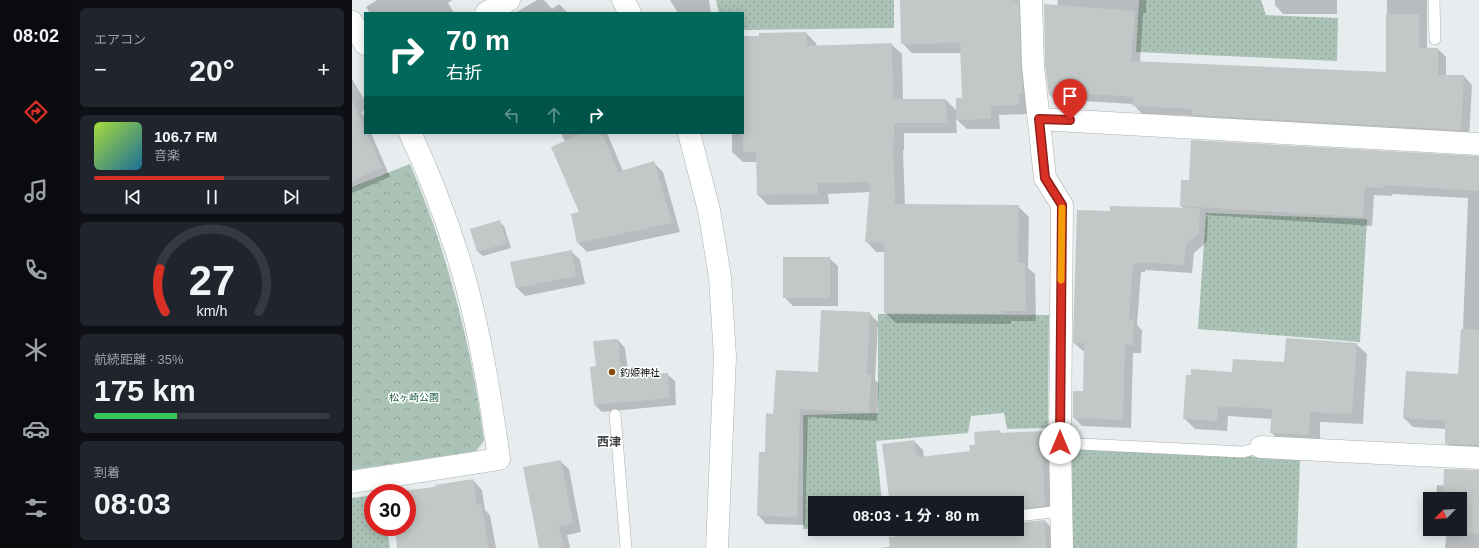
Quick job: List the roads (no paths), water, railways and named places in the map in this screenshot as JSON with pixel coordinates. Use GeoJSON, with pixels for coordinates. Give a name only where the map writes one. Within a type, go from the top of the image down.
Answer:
{"type":"FeatureCollection","features":[{"type":"Feature","properties":{"kind":"street"},"geometry":{"type":"LineString","coordinates":[[488,12],[509,0]]}},
{"type":"Feature","properties":{"kind":"street"},"geometry":{"type":"LineString","coordinates":[[623,0],[629,12]]}},
{"type":"Feature","properties":{"kind":"street"},"geometry":{"type":"LineString","coordinates":[[1030,0],[1033,66],[1045,178],[1062,205],[1060,443],[1062,548]]}},
{"type":"Feature","properties":{"kind":"street"},"geometry":{"type":"LineString","coordinates":[[352,22],[364,42]]}},
{"type":"Feature","properties":{"kind":"street"},"geometry":{"type":"LineString","coordinates":[[1039,119],[1479,144]]}},
{"type":"Feature","properties":{"kind":"street"},"geometry":{"type":"LineString","coordinates":[[352,482],[499,459],[489,391],[477,331],[462,269],[442,208],[422,157],[410,134]]}},
{"type":"Feature","properties":{"kind":"street"},"geometry":{"type":"LineString","coordinates":[[689,134],[710,210],[720,277],[725,357],[717,548]]}},
{"type":"Feature","properties":{"kind":"street"},"geometry":{"type":"LineString","coordinates":[[1261,447],[1479,458]]}},
{"type":"Feature","properties":{"kind":"lane"},"geometry":{"type":"LineString","coordinates":[[1434,0],[1436,39]]}},
{"type":"Feature","properties":{"kind":"lane"},"geometry":{"type":"LineString","coordinates":[[615,415],[626,548]]}},
{"type":"Feature","properties":{"kind":"lane"},"geometry":{"type":"LineString","coordinates":[[1060,443],[1243,452],[1261,447]]}},
{"type":"Feature","properties":{"kind":"lane"},"geometry":{"type":"LineString","coordinates":[[1024,515],[1061,511]]}},
{"type":"Feature","properties":{"kind":"place","name":"釣姫神社"},"geometry":{"type":"Point","coordinates":[612,372]}},
{"type":"Feature","properties":{"kind":"district","name":"西津"},"geometry":{"type":"Point","coordinates":[609,442]}},
{"type":"Feature","properties":{"kind":"park label","name":"松ヶ崎公園"},"geometry":{"type":"Point","coordinates":[414,397]}}]}
